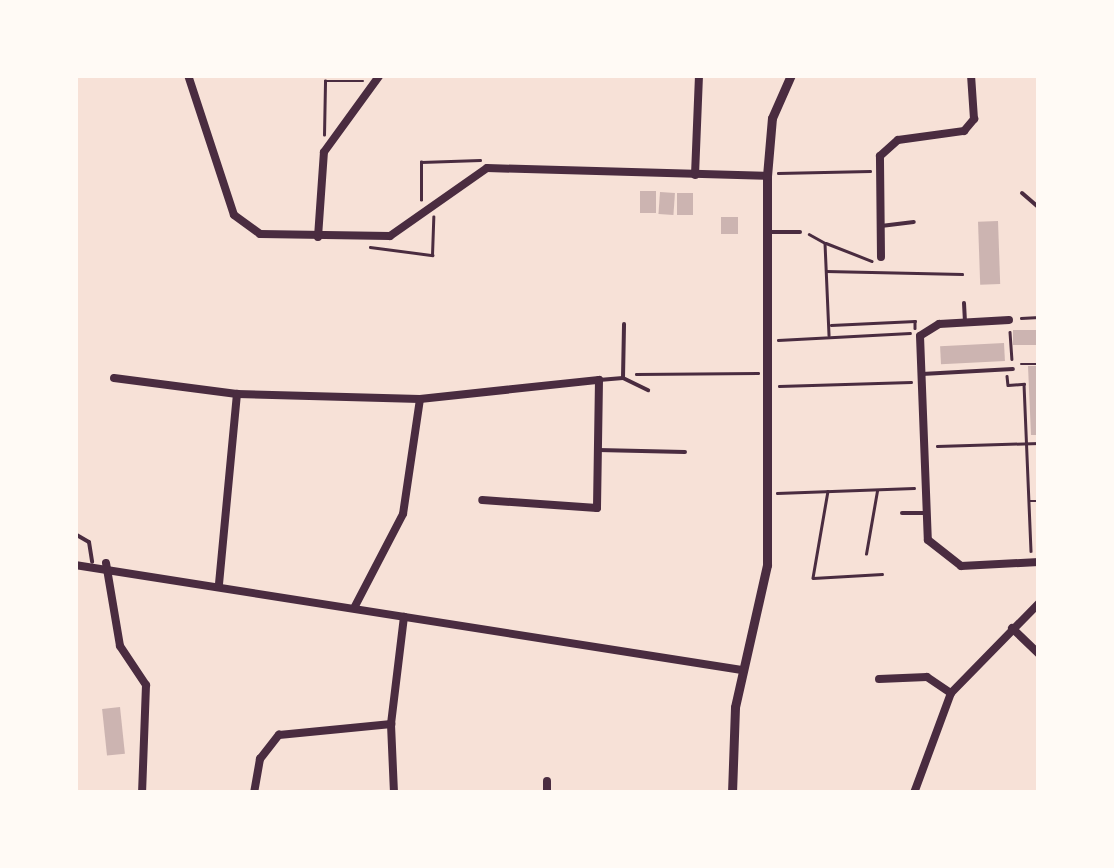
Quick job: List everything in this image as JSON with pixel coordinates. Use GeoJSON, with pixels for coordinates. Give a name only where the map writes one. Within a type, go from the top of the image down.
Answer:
{"type":"FeatureCollection","features":[{"type":"Feature","properties":{"kind":"street"},"geometry":{"type":"LineString","coordinates":[[188,75],[234,215],[260,234],[390,236],[487,168],[695,176],[767,174]]}},
{"type":"Feature","properties":{"kind":"street"},"geometry":{"type":"LineString","coordinates":[[695,176],[699,75]]}},
{"type":"Feature","properties":{"kind":"street"},"geometry":{"type":"LineString","coordinates":[[732,793],[742,670],[767,565],[760,387],[767,174],[772,118],[792,75]]}},
{"type":"Feature","properties":{"kind":"street"},"geometry":{"type":"LineString","coordinates":[[882,257],[880,156],[898,140],[964,132],[974,120],[971,75]]}},
{"type":"Feature","properties":{"kind":"street"},"geometry":{"type":"LineString","coordinates":[[318,237],[324,152],[378,78]]}},
{"type":"Feature","properties":{"kind":"street"},"geometry":{"type":"LineString","coordinates":[[1009,320],[965,322],[918,334],[928,513],[939,556],[962,566],[1036,562]]}},
{"type":"Feature","properties":{"kind":"street"},"geometry":{"type":"LineString","coordinates":[[114,378],[237,394],[420,399],[599,380],[597,508],[482,500]]}},
{"type":"Feature","properties":{"kind":"street"},"geometry":{"type":"LineString","coordinates":[[219,584],[237,394]]}},
{"type":"Feature","properties":{"kind":"street"},"geometry":{"type":"LineString","coordinates":[[354,608],[403,514],[420,399]]}},
{"type":"Feature","properties":{"kind":"street"},"geometry":{"type":"LineString","coordinates":[[75,564],[106,563],[354,608],[742,670]]}},
{"type":"Feature","properties":{"kind":"street"},"geometry":{"type":"LineString","coordinates":[[106,563],[120,646],[146,685],[142,793]]}},
{"type":"Feature","properties":{"kind":"street"},"geometry":{"type":"LineString","coordinates":[[914,793],[952,693],[1039,603]]}},
{"type":"Feature","properties":{"kind":"street"},"geometry":{"type":"LineString","coordinates":[[394,793],[391,724],[404,616]]}},
{"type":"Feature","properties":{"kind":"street"},"geometry":{"type":"LineString","coordinates":[[1012,628],[1039,654]]}},
{"type":"Feature","properties":{"kind":"street"},"geometry":{"type":"LineString","coordinates":[[879,679],[927,677],[952,693]]}},
{"type":"Feature","properties":{"kind":"street"},"geometry":{"type":"LineString","coordinates":[[254,793],[260,759],[279,735],[391,724]]}},
{"type":"Feature","properties":{"kind":"street"},"geometry":{"type":"LineString","coordinates":[[547,780],[547,793]]}},
{"type":"Feature","properties":{"kind":"lane"},"geometry":{"type":"LineString","coordinates":[[1022,193],[1039,208]]}},
{"type":"Feature","properties":{"kind":"lane"},"geometry":{"type":"LineString","coordinates":[[880,226],[914,222]]}},
{"type":"Feature","properties":{"kind":"lane"},"geometry":{"type":"LineString","coordinates":[[764,232],[800,232]]}},
{"type":"Feature","properties":{"kind":"lane"},"geometry":{"type":"LineString","coordinates":[[964,304],[965,322]]}},
{"type":"Feature","properties":{"kind":"lane"},"geometry":{"type":"LineString","coordinates":[[624,324],[624,376]]}},
{"type":"Feature","properties":{"kind":"lane"},"geometry":{"type":"LineString","coordinates":[[922,378],[1010,368]]}},
{"type":"Feature","properties":{"kind":"lane"},"geometry":{"type":"LineString","coordinates":[[599,380],[624,376],[648,390]]}},
{"type":"Feature","properties":{"kind":"lane"},"geometry":{"type":"LineString","coordinates":[[598,450],[685,452]]}},
{"type":"Feature","properties":{"kind":"lane"},"geometry":{"type":"LineString","coordinates":[[902,513],[928,513]]}},
{"type":"Feature","properties":{"kind":"lane"},"geometry":{"type":"LineString","coordinates":[[75,534],[89,542],[92,562]]}},
{"type":"Feature","properties":{"kind":"path"},"geometry":{"type":"LineString","coordinates":[[324,152],[326,82],[378,78]]}},
{"type":"Feature","properties":{"kind":"path"},"geometry":{"type":"LineString","coordinates":[[422,212],[420,162],[487,160],[487,168]]}},
{"type":"Feature","properties":{"kind":"path"},"geometry":{"type":"LineString","coordinates":[[767,174],[879,171]]}},
{"type":"Feature","properties":{"kind":"path"},"geometry":{"type":"LineString","coordinates":[[370,236],[370,254],[432,254],[431,205]]}},
{"type":"Feature","properties":{"kind":"path"},"geometry":{"type":"LineString","coordinates":[[800,232],[868,262],[882,257]]}},
{"type":"Feature","properties":{"kind":"path"},"geometry":{"type":"LineString","coordinates":[[824,243],[829,336]]}},
{"type":"Feature","properties":{"kind":"path"},"geometry":{"type":"LineString","coordinates":[[868,262],[870,270]]}},
{"type":"Feature","properties":{"kind":"path"},"geometry":{"type":"LineString","coordinates":[[826,271],[962,274]]}},
{"type":"Feature","properties":{"kind":"path"},"geometry":{"type":"LineString","coordinates":[[1036,562],[1027,502],[1024,384],[1008,385],[1009,320],[1039,317]]}},
{"type":"Feature","properties":{"kind":"path"},"geometry":{"type":"LineString","coordinates":[[762,340],[918,334],[915,320],[830,326]]}},
{"type":"Feature","properties":{"kind":"path"},"geometry":{"type":"LineString","coordinates":[[1010,368],[1039,364]]}},
{"type":"Feature","properties":{"kind":"path"},"geometry":{"type":"LineString","coordinates":[[624,376],[761,373]]}},
{"type":"Feature","properties":{"kind":"path"},"geometry":{"type":"LineString","coordinates":[[760,387],[922,378]]}},
{"type":"Feature","properties":{"kind":"path"},"geometry":{"type":"LineString","coordinates":[[926,446],[1039,443]]}},
{"type":"Feature","properties":{"kind":"path"},"geometry":{"type":"LineString","coordinates":[[900,489],[902,496]]}},
{"type":"Feature","properties":{"kind":"path"},"geometry":{"type":"LineString","coordinates":[[775,493],[900,489],[928,494]]}},
{"type":"Feature","properties":{"kind":"path"},"geometry":{"type":"LineString","coordinates":[[866,554],[878,525],[877,490]]}},
{"type":"Feature","properties":{"kind":"path"},"geometry":{"type":"LineString","coordinates":[[828,491],[813,578],[882,574]]}},
{"type":"Feature","properties":{"kind":"path"},"geometry":{"type":"LineString","coordinates":[[1027,502],[1039,501]]}},
{"type":"Feature","properties":{"kind":"building"},"geometry":{"type":"Polygon","coordinates":[[[640,191],[656,191],[656,213],[640,213],[640,191]]]}},
{"type":"Feature","properties":{"kind":"building"},"geometry":{"type":"Polygon","coordinates":[[[660,192],[675,193],[673,215],[658,214],[660,192]]]}},
{"type":"Feature","properties":{"kind":"building"},"geometry":{"type":"Polygon","coordinates":[[[677,193],[693,193],[693,215],[677,215],[677,193]]]}},
{"type":"Feature","properties":{"kind":"building"},"geometry":{"type":"Polygon","coordinates":[[[721,217],[738,217],[738,234],[721,234],[721,217]]]}},
{"type":"Feature","properties":{"kind":"building"},"geometry":{"type":"Polygon","coordinates":[[[998,221],[1000,284],[980,285],[978,222],[998,221]]]}},
{"type":"Feature","properties":{"kind":"building"},"geometry":{"type":"Polygon","coordinates":[[[1013,330],[1039,330],[1039,345],[1013,345],[1013,330]]]}},
{"type":"Feature","properties":{"kind":"building"},"geometry":{"type":"Polygon","coordinates":[[[1004,343],[1005,361],[941,364],[940,346],[1004,343]]]}},
{"type":"Feature","properties":{"kind":"building"},"geometry":{"type":"Polygon","coordinates":[[[1028,366],[1039,366],[1039,435],[1031,435],[1028,366]]]}},
{"type":"Feature","properties":{"kind":"building"},"geometry":{"type":"Polygon","coordinates":[[[120,707],[125,754],[107,756],[102,709],[120,707]]]}}]}
